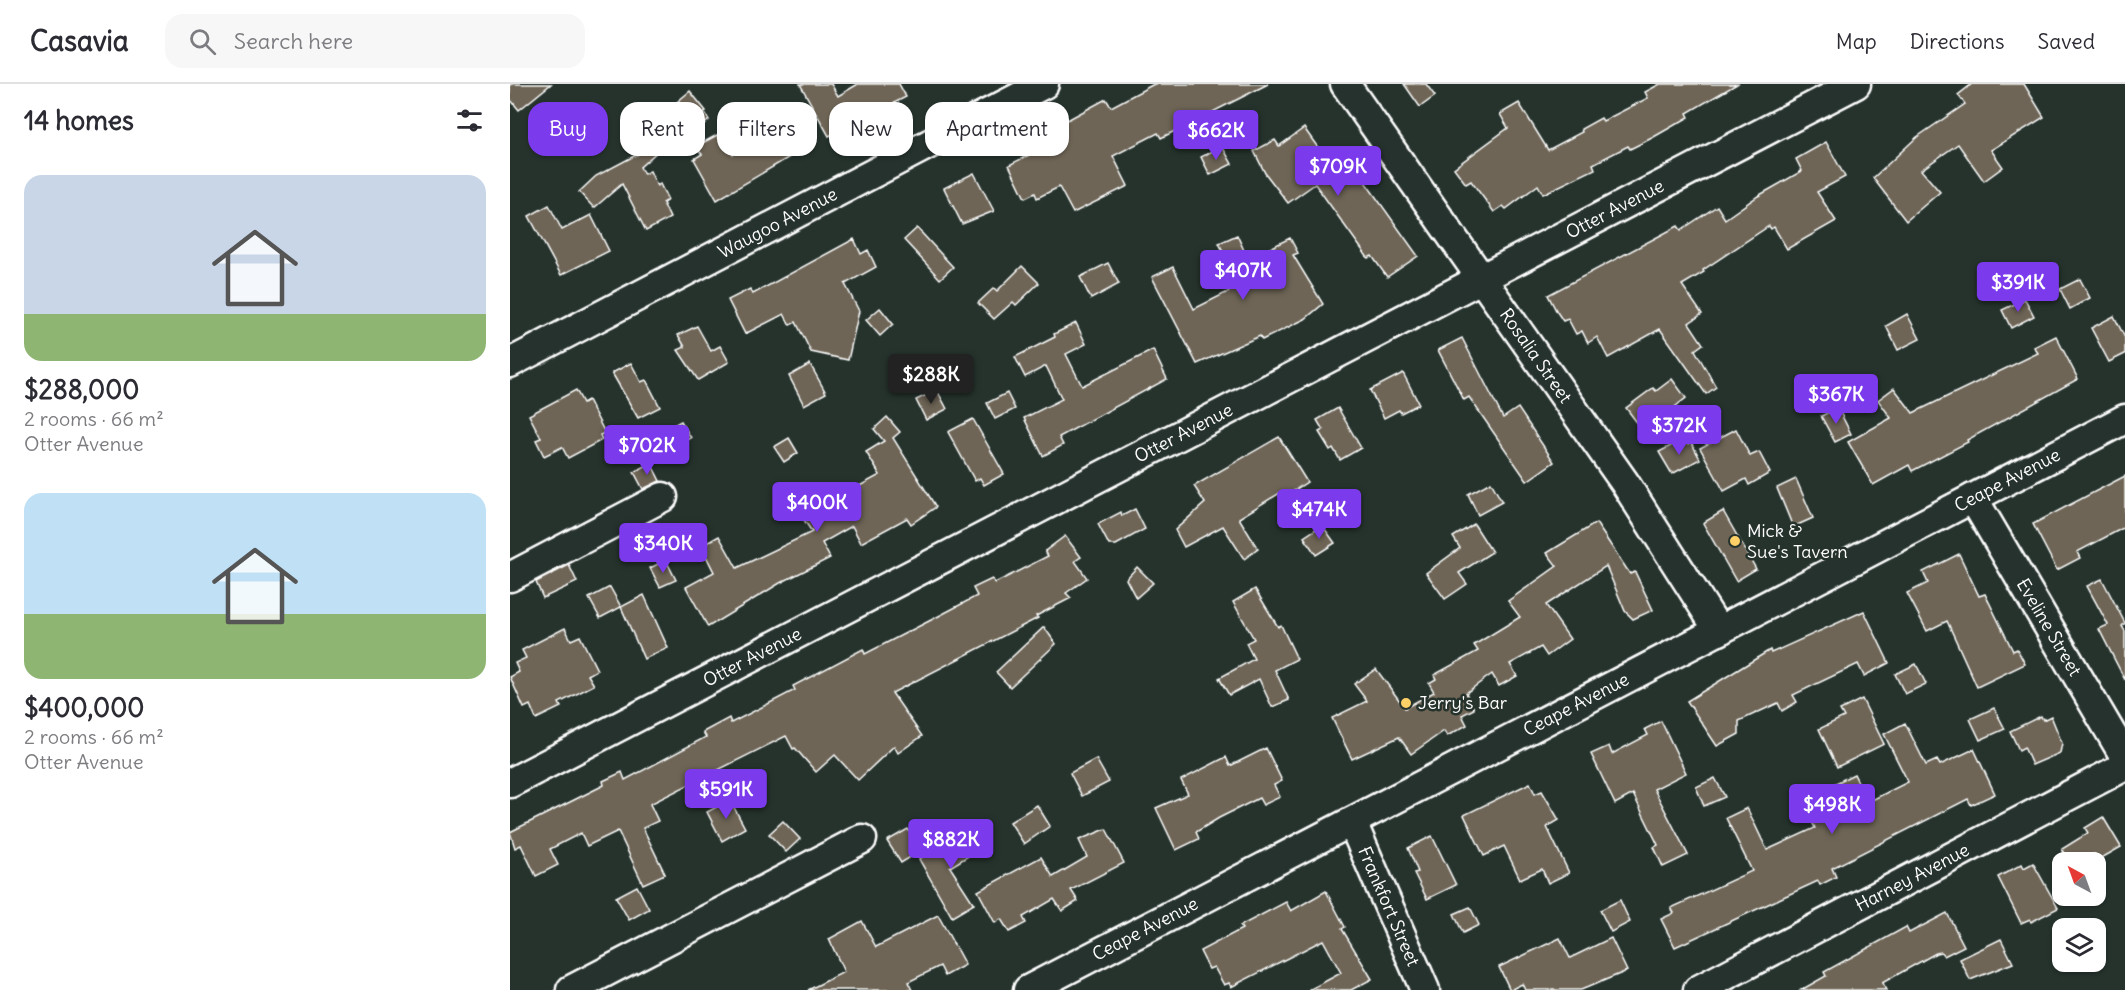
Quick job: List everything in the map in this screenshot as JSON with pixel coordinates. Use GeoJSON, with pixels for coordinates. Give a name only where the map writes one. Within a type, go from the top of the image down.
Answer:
{"type":"FeatureCollection","features":[{"type":"Feature","properties":{"kind":"street","name":"Waugoo Avenue"},"geometry":{"type":"LineString","coordinates":[[510,363],[1044,84]]}},
{"type":"Feature","properties":{"kind":"street","name":"Rosalia Street"},"geometry":{"type":"LineString","coordinates":[[1345,84],[1625,483],[1719,631]]}},
{"type":"Feature","properties":{"kind":"street","name":"Otter Avenue"},"geometry":{"type":"LineString","coordinates":[[510,783],[1856,84]]}},
{"type":"Feature","properties":{"kind":"street","name":"Ceape Avenue"},"geometry":{"type":"LineString","coordinates":[[1028,990],[2125,419]]}},
{"type":"Feature","properties":{"kind":"street"},"geometry":{"type":"LineString","coordinates":[[510,577],[663,497]]}},
{"type":"Feature","properties":{"kind":"street","name":"Eveline Street"},"geometry":{"type":"LineString","coordinates":[[1973,498],[2125,757]]}},
{"type":"Feature","properties":{"kind":"street","name":"Harney Avenue"},"geometry":{"type":"LineString","coordinates":[[1698,990],[2125,766]]}},
{"type":"Feature","properties":{"kind":"street","name":"Frankfort Street"},"geometry":{"type":"LineString","coordinates":[[1352,822],[1425,990]]}},
{"type":"Feature","properties":{"kind":"street"},"geometry":{"type":"LineString","coordinates":[[571,990],[862,839]]}},
{"type":"Feature","properties":{"kind":"building"},"geometry":{"type":"Polygon","coordinates":[[[510,84],[551,84],[519,110],[510,99],[510,84]]]}},
{"type":"Feature","properties":{"kind":"building"},"geometry":{"type":"Polygon","coordinates":[[[800,84],[831,84],[838,96],[858,84],[899,84],[906,97],[896,102],[829,102],[829,136],[817,114],[817,102],[810,102],[800,84]]]}},
{"type":"Feature","properties":{"kind":"building"},"geometry":{"type":"Polygon","coordinates":[[[1154,84],[1268,84],[1161,138],[1158,133],[1113,156],[1128,186],[1073,213],[1059,187],[1037,198],[1035,193],[1025,198],[1009,165],[1027,156],[1069,156],[1069,119],[1106,99],[1111,107],[1154,84]]]}},
{"type":"Feature","properties":{"kind":"building"},"geometry":{"type":"Polygon","coordinates":[[[1404,84],[1426,84],[1435,96],[1420,107],[1404,84]]]}},
{"type":"Feature","properties":{"kind":"building"},"geometry":{"type":"Polygon","coordinates":[[[1660,84],[1737,84],[1687,113],[1689,117],[1652,138],[1630,149],[1628,146],[1593,164],[1595,169],[1543,194],[1538,185],[1506,209],[1503,206],[1494,212],[1471,181],[1466,184],[1454,168],[1508,128],[1500,114],[1519,103],[1548,150],[1582,132],[1581,129],[1601,118],[1603,121],[1648,98],[1645,92],[1660,84]]]}},
{"type":"Feature","properties":{"kind":"building"},"geometry":{"type":"Polygon","coordinates":[[[1972,84],[2024,84],[2044,117],[1991,150],[2003,167],[1984,181],[1958,144],[1921,170],[1940,192],[1906,221],[1873,178],[1917,137],[1965,104],[1958,95],[1972,84]]]}},
{"type":"Feature","properties":{"kind":"building"},"geometry":{"type":"Polygon","coordinates":[[[690,91],[699,102],[677,102],[690,91]]]}},
{"type":"Feature","properties":{"kind":"building"},"geometry":{"type":"Polygon","coordinates":[[[1304,128],[1331,166],[1346,155],[1418,256],[1387,277],[1372,256],[1368,258],[1315,184],[1288,203],[1265,173],[1254,151],[1275,140],[1279,146],[1304,128]]]}},
{"type":"Feature","properties":{"kind":"building"},"geometry":{"type":"Polygon","coordinates":[[[717,135],[717,156],[791,156],[717,200],[694,159],[705,156],[705,142],[717,135]]]}},
{"type":"Feature","properties":{"kind":"building"},"geometry":{"type":"Polygon","coordinates":[[[1826,142],[1845,177],[1817,192],[1836,221],[1787,249],[1774,227],[1771,229],[1769,226],[1682,285],[1702,314],[1689,323],[1703,344],[1695,350],[1716,387],[1706,394],[1660,329],[1608,358],[1597,337],[1588,343],[1582,331],[1576,334],[1568,319],[1563,321],[1557,312],[1548,295],[1678,226],[1681,230],[1717,206],[1725,219],[1758,196],[1802,171],[1796,159],[1826,142]]]}},
{"type":"Feature","properties":{"kind":"building"},"geometry":{"type":"Polygon","coordinates":[[[1222,146],[1232,164],[1210,175],[1201,157],[1222,146]]]}},
{"type":"Feature","properties":{"kind":"building"},"geometry":{"type":"Polygon","coordinates":[[[634,156],[652,156],[640,167],[644,174],[650,171],[657,186],[660,184],[668,200],[663,203],[670,218],[646,231],[622,184],[594,208],[579,192],[596,176],[634,156]]]}},
{"type":"Feature","properties":{"kind":"building"},"geometry":{"type":"Polygon","coordinates":[[[974,173],[994,211],[962,224],[944,188],[974,173]]]}},
{"type":"Feature","properties":{"kind":"building"},"geometry":{"type":"Polygon","coordinates":[[[549,205],[562,230],[591,215],[609,251],[561,275],[529,216],[549,205]]]}},
{"type":"Feature","properties":{"kind":"building"},"geometry":{"type":"Polygon","coordinates":[[[917,228],[953,267],[940,279],[904,240],[917,228]]]}},
{"type":"Feature","properties":{"kind":"building"},"geometry":{"type":"Polygon","coordinates":[[[1237,235],[1248,259],[1290,238],[1298,253],[1293,255],[1323,304],[1305,319],[1262,340],[1260,336],[1197,364],[1152,277],[1173,267],[1194,309],[1236,288],[1235,286],[1239,283],[1219,243],[1237,235]]]}},
{"type":"Feature","properties":{"kind":"building"},"geometry":{"type":"Polygon","coordinates":[[[854,239],[861,254],[868,250],[876,267],[845,284],[859,311],[848,360],[811,352],[796,322],[790,325],[784,314],[745,334],[728,300],[750,289],[753,294],[854,239]]]}},
{"type":"Feature","properties":{"kind":"building"},"geometry":{"type":"Polygon","coordinates":[[[1108,263],[1119,284],[1091,299],[1080,277],[1108,263]]]}},
{"type":"Feature","properties":{"kind":"building"},"geometry":{"type":"Polygon","coordinates":[[[1022,266],[1039,283],[1016,305],[1013,302],[994,319],[978,303],[994,288],[997,291],[1022,266]]]}},
{"type":"Feature","properties":{"kind":"building"},"geometry":{"type":"Polygon","coordinates":[[[2080,279],[2090,298],[2070,309],[2060,289],[2080,279]]]}},
{"type":"Feature","properties":{"kind":"building"},"geometry":{"type":"Polygon","coordinates":[[[2025,299],[2034,316],[2011,328],[2002,310],[2025,299]]]}},
{"type":"Feature","properties":{"kind":"building"},"geometry":{"type":"Polygon","coordinates":[[[880,308],[893,324],[880,336],[866,320],[880,308]]]}},
{"type":"Feature","properties":{"kind":"building"},"geometry":{"type":"Polygon","coordinates":[[[1907,314],[1920,339],[1898,350],[1886,326],[1907,314]]]}},
{"type":"Feature","properties":{"kind":"building"},"geometry":{"type":"Polygon","coordinates":[[[2114,316],[2125,338],[2125,354],[2109,362],[2091,328],[2114,316]]]}},
{"type":"Feature","properties":{"kind":"building"},"geometry":{"type":"Polygon","coordinates":[[[1076,323],[1086,344],[1066,354],[1082,386],[1153,350],[1167,379],[1059,437],[1063,445],[1043,456],[1024,418],[1062,399],[1046,366],[1025,377],[1015,357],[1055,337],[1054,334],[1076,323]]]}},
{"type":"Feature","properties":{"kind":"building"},"geometry":{"type":"Polygon","coordinates":[[[697,326],[711,351],[720,346],[729,362],[698,380],[678,350],[685,347],[678,335],[697,326]]]}},
{"type":"Feature","properties":{"kind":"building"},"geometry":{"type":"Polygon","coordinates":[[[2056,336],[2078,379],[1912,471],[1909,465],[1873,485],[1848,442],[1891,418],[1878,400],[1894,388],[1913,413],[2038,353],[2034,347],[2056,336]]]}},
{"type":"Feature","properties":{"kind":"building"},"geometry":{"type":"Polygon","coordinates":[[[1462,338],[1503,418],[1518,408],[1554,462],[1527,481],[1469,397],[1464,400],[1438,350],[1462,338]]]}},
{"type":"Feature","properties":{"kind":"building"},"geometry":{"type":"Polygon","coordinates":[[[631,363],[641,382],[646,380],[660,407],[638,418],[612,373],[631,363]]]}},
{"type":"Feature","properties":{"kind":"building"},"geometry":{"type":"Polygon","coordinates":[[[810,364],[826,393],[804,405],[789,376],[810,364]]]}},
{"type":"Feature","properties":{"kind":"building"},"geometry":{"type":"Polygon","coordinates":[[[1403,373],[1419,404],[1401,413],[1399,410],[1384,418],[1370,390],[1403,373]]]}},
{"type":"Feature","properties":{"kind":"building"},"geometry":{"type":"Polygon","coordinates":[[[1672,379],[1686,398],[1647,429],[1645,426],[1642,429],[1626,408],[1653,388],[1656,391],[1672,379]]]}},
{"type":"Feature","properties":{"kind":"building"},"geometry":{"type":"Polygon","coordinates":[[[576,390],[583,403],[588,400],[605,433],[600,435],[602,440],[568,458],[562,447],[544,456],[536,440],[541,438],[529,415],[576,390]]]}},
{"type":"Feature","properties":{"kind":"building"},"geometry":{"type":"Polygon","coordinates":[[[937,390],[947,409],[926,420],[916,400],[937,390]]]}},
{"type":"Feature","properties":{"kind":"building"},"geometry":{"type":"Polygon","coordinates":[[[1007,393],[1015,409],[995,419],[987,403],[1007,393]]]}},
{"type":"Feature","properties":{"kind":"building"},"geometry":{"type":"Polygon","coordinates":[[[1338,408],[1361,448],[1340,460],[1333,448],[1330,450],[1319,432],[1323,430],[1317,420],[1338,408]]]}},
{"type":"Feature","properties":{"kind":"building"},"geometry":{"type":"Polygon","coordinates":[[[1838,408],[1851,434],[1835,442],[1821,416],[1838,408]]]}},
{"type":"Feature","properties":{"kind":"building"},"geometry":{"type":"Polygon","coordinates":[[[887,417],[900,432],[893,438],[936,507],[911,524],[907,518],[861,543],[852,526],[822,543],[830,558],[780,583],[708,627],[686,587],[714,572],[701,546],[719,536],[737,568],[812,532],[802,517],[880,475],[866,452],[884,441],[874,429],[887,417]]]}},
{"type":"Feature","properties":{"kind":"building"},"geometry":{"type":"Polygon","coordinates":[[[973,419],[1004,474],[984,485],[980,478],[975,481],[948,432],[973,419]]]}},
{"type":"Feature","properties":{"kind":"building"},"geometry":{"type":"Polygon","coordinates":[[[681,421],[691,438],[673,447],[664,430],[681,421]]]}},
{"type":"Feature","properties":{"kind":"building"},"geometry":{"type":"Polygon","coordinates":[[[1736,429],[1750,456],[1759,452],[1770,473],[1749,485],[1746,479],[1724,491],[1700,448],[1736,429]]]}},
{"type":"Feature","properties":{"kind":"building"},"geometry":{"type":"Polygon","coordinates":[[[1279,437],[1307,482],[1286,496],[1283,491],[1239,518],[1258,549],[1244,559],[1223,526],[1184,547],[1175,530],[1205,503],[1194,486],[1279,437]]]}},
{"type":"Feature","properties":{"kind":"building"},"geometry":{"type":"Polygon","coordinates":[[[789,438],[798,453],[784,462],[774,447],[789,438]]]}},
{"type":"Feature","properties":{"kind":"building"},"geometry":{"type":"Polygon","coordinates":[[[1684,439],[1688,444],[1691,442],[1700,459],[1672,474],[1659,452],[1684,439]]]}},
{"type":"Feature","properties":{"kind":"building"},"geometry":{"type":"Polygon","coordinates":[[[651,463],[660,481],[643,489],[634,472],[651,463]]]}},
{"type":"Feature","properties":{"kind":"building"},"geometry":{"type":"Polygon","coordinates":[[[2125,476],[2125,527],[2077,552],[2080,558],[2057,570],[2033,524],[2125,476]]]}},
{"type":"Feature","properties":{"kind":"building"},"geometry":{"type":"Polygon","coordinates":[[[1796,479],[1813,518],[1793,527],[1777,488],[1796,479]]]}},
{"type":"Feature","properties":{"kind":"building"},"geometry":{"type":"Polygon","coordinates":[[[1491,482],[1502,502],[1478,515],[1468,494],[1491,482]]]}},
{"type":"Feature","properties":{"kind":"building"},"geometry":{"type":"Polygon","coordinates":[[[1135,509],[1145,529],[1116,545],[1109,545],[1098,524],[1121,512],[1122,516],[1135,509]]]}},
{"type":"Feature","properties":{"kind":"building"},"geometry":{"type":"Polygon","coordinates":[[[1723,511],[1756,569],[1736,581],[1703,523],[1723,511]]]}},
{"type":"Feature","properties":{"kind":"building"},"geometry":{"type":"Polygon","coordinates":[[[1596,523],[1630,574],[1635,572],[1653,610],[1633,619],[1625,611],[1606,566],[1546,605],[1570,639],[1547,656],[1541,647],[1510,664],[1517,676],[1499,686],[1492,674],[1466,693],[1474,709],[1462,715],[1467,725],[1447,736],[1444,731],[1411,754],[1399,737],[1352,759],[1332,718],[1367,701],[1354,684],[1376,669],[1405,708],[1434,692],[1429,683],[1436,679],[1434,675],[1478,651],[1474,645],[1520,617],[1508,601],[1557,566],[1547,553],[1596,523]]]}},
{"type":"Feature","properties":{"kind":"building"},"geometry":{"type":"Polygon","coordinates":[[[1474,524],[1492,552],[1459,573],[1467,584],[1445,599],[1426,573],[1460,548],[1453,537],[1474,524]]]}},
{"type":"Feature","properties":{"kind":"building"},"geometry":{"type":"Polygon","coordinates":[[[1322,525],[1335,543],[1316,555],[1304,537],[1322,525]]]}},
{"type":"Feature","properties":{"kind":"building"},"geometry":{"type":"Polygon","coordinates":[[[1065,536],[1081,557],[1075,561],[1087,578],[1066,593],[1071,598],[1036,616],[1038,618],[892,693],[922,736],[898,753],[894,746],[858,780],[835,755],[816,772],[795,748],[793,749],[786,736],[650,804],[658,821],[643,828],[665,874],[643,884],[618,831],[587,846],[581,833],[550,849],[558,865],[536,876],[521,845],[515,848],[510,832],[604,785],[603,781],[622,772],[625,780],[706,737],[703,732],[729,718],[731,723],[795,690],[793,686],[863,649],[865,654],[977,596],[973,588],[992,579],[995,583],[1048,556],[1045,551],[1065,536]]]}},
{"type":"Feature","properties":{"kind":"building"},"geometry":{"type":"Polygon","coordinates":[[[1959,554],[1979,596],[1985,594],[2013,651],[2017,649],[2025,664],[1977,687],[1947,621],[1927,631],[1907,593],[1928,583],[1923,572],[1959,554]]]}},
{"type":"Feature","properties":{"kind":"building"},"geometry":{"type":"Polygon","coordinates":[[[666,560],[676,580],[660,587],[650,568],[666,560]]]}},
{"type":"Feature","properties":{"kind":"building"},"geometry":{"type":"Polygon","coordinates":[[[569,565],[577,582],[543,598],[536,582],[569,565]]]}},
{"type":"Feature","properties":{"kind":"building"},"geometry":{"type":"Polygon","coordinates":[[[1137,567],[1153,583],[1136,598],[1126,579],[1137,567]]]}},
{"type":"Feature","properties":{"kind":"building"},"geometry":{"type":"Polygon","coordinates":[[[2102,579],[2125,623],[2122,626],[2125,631],[2125,680],[2099,629],[2108,625],[2087,586],[2102,579]]]}},
{"type":"Feature","properties":{"kind":"building"},"geometry":{"type":"Polygon","coordinates":[[[610,587],[621,607],[600,618],[589,598],[610,587]]]}},
{"type":"Feature","properties":{"kind":"building"},"geometry":{"type":"Polygon","coordinates":[[[1255,589],[1278,627],[1281,625],[1297,659],[1275,670],[1289,700],[1272,707],[1259,679],[1229,695],[1219,678],[1254,659],[1246,643],[1254,639],[1233,602],[1255,589]]]}},
{"type":"Feature","properties":{"kind":"building"},"geometry":{"type":"Polygon","coordinates":[[[644,595],[668,648],[644,659],[621,607],[644,595]]]}},
{"type":"Feature","properties":{"kind":"building"},"geometry":{"type":"Polygon","coordinates":[[[1864,611],[1889,663],[1864,676],[1858,664],[1793,695],[1797,702],[1782,711],[1778,703],[1739,721],[1739,734],[1717,746],[1687,701],[1770,650],[1771,653],[1864,611]]]}},
{"type":"Feature","properties":{"kind":"building"},"geometry":{"type":"Polygon","coordinates":[[[1044,627],[1056,644],[1010,687],[996,672],[1044,627]]]}},
{"type":"Feature","properties":{"kind":"building"},"geometry":{"type":"Polygon","coordinates":[[[565,628],[571,640],[580,636],[597,670],[588,675],[594,685],[559,703],[561,707],[536,719],[530,705],[524,708],[510,677],[519,672],[515,663],[526,658],[522,650],[565,628]]]}},
{"type":"Feature","properties":{"kind":"building"},"geometry":{"type":"Polygon","coordinates":[[[1916,664],[1926,684],[1905,694],[1895,674],[1916,664]]]}},
{"type":"Feature","properties":{"kind":"building"},"geometry":{"type":"Polygon","coordinates":[[[1862,699],[1884,744],[1837,767],[1819,729],[1844,717],[1840,710],[1862,699]]]}},
{"type":"Feature","properties":{"kind":"building"},"geometry":{"type":"Polygon","coordinates":[[[1994,708],[2005,729],[1980,740],[1970,719],[1994,708]]]}},
{"type":"Feature","properties":{"kind":"building"},"geometry":{"type":"Polygon","coordinates":[[[2041,716],[2043,720],[2051,716],[2062,743],[2060,753],[2032,765],[2024,747],[2019,750],[2010,731],[2041,716]]]}},
{"type":"Feature","properties":{"kind":"building"},"geometry":{"type":"Polygon","coordinates":[[[1661,721],[1686,773],[1654,789],[1688,855],[1663,867],[1654,847],[1658,845],[1633,794],[1615,804],[1591,754],[1609,746],[1612,754],[1648,735],[1645,729],[1661,721]]]}},
{"type":"Feature","properties":{"kind":"building"},"geometry":{"type":"Polygon","coordinates":[[[1905,723],[1926,765],[1937,760],[1940,765],[1974,749],[1995,794],[1971,805],[1968,799],[1832,868],[1836,877],[1820,885],[1818,881],[1675,947],[1661,919],[1674,913],[1671,908],[1752,871],[1726,818],[1747,808],[1767,850],[1815,828],[1801,800],[1854,774],[1868,802],[1908,782],[1884,734],[1905,723]]]}},
{"type":"Feature","properties":{"kind":"building"},"geometry":{"type":"Polygon","coordinates":[[[1266,748],[1282,781],[1274,785],[1280,797],[1263,805],[1259,798],[1219,818],[1196,832],[1199,839],[1176,850],[1156,808],[1188,794],[1181,780],[1226,757],[1230,766],[1266,748]]]}},
{"type":"Feature","properties":{"kind":"building"},"geometry":{"type":"Polygon","coordinates":[[[1096,759],[1109,782],[1082,796],[1070,773],[1096,759]]]}},
{"type":"Feature","properties":{"kind":"building"},"geometry":{"type":"Polygon","coordinates":[[[1715,778],[1725,797],[1704,806],[1696,787],[1715,778]]]}},
{"type":"Feature","properties":{"kind":"building"},"geometry":{"type":"Polygon","coordinates":[[[1530,783],[1535,794],[1542,791],[1559,820],[1547,827],[1569,873],[1548,883],[1542,869],[1520,879],[1504,846],[1484,856],[1464,815],[1530,783]]]}},
{"type":"Feature","properties":{"kind":"building"},"geometry":{"type":"Polygon","coordinates":[[[730,800],[745,828],[722,841],[707,812],[730,800]]]}},
{"type":"Feature","properties":{"kind":"building"},"geometry":{"type":"Polygon","coordinates":[[[1037,805],[1050,826],[1024,844],[1010,822],[1037,805]]]}},
{"type":"Feature","properties":{"kind":"building"},"geometry":{"type":"Polygon","coordinates":[[[2103,817],[2121,847],[2106,855],[2106,852],[2064,852],[2062,849],[2088,833],[2085,828],[2103,817]]]}},
{"type":"Feature","properties":{"kind":"building"},"geometry":{"type":"Polygon","coordinates":[[[783,821],[800,839],[786,852],[769,834],[783,821]]]}},
{"type":"Feature","properties":{"kind":"building"},"geometry":{"type":"Polygon","coordinates":[[[971,828],[983,847],[950,867],[974,904],[952,917],[919,859],[971,828]]]}},
{"type":"Feature","properties":{"kind":"building"},"geometry":{"type":"Polygon","coordinates":[[[908,829],[920,851],[901,863],[887,841],[908,829]]]}},
{"type":"Feature","properties":{"kind":"building"},"geometry":{"type":"Polygon","coordinates":[[[1106,829],[1124,863],[1071,890],[1078,901],[1062,911],[1054,899],[1023,917],[1026,923],[1009,932],[1001,919],[995,923],[978,891],[1041,857],[1053,877],[1087,857],[1079,840],[1106,829]]]}},
{"type":"Feature","properties":{"kind":"building"},"geometry":{"type":"Polygon","coordinates":[[[1432,836],[1456,885],[1427,899],[1414,873],[1418,872],[1408,848],[1432,836]]]}},
{"type":"Feature","properties":{"kind":"building"},"geometry":{"type":"Polygon","coordinates":[[[2033,863],[2052,897],[2052,906],[2058,908],[2031,922],[2030,919],[2021,923],[1998,877],[2022,864],[2024,868],[2033,863]]]}},
{"type":"Feature","properties":{"kind":"building"},"geometry":{"type":"Polygon","coordinates":[[[637,886],[649,909],[629,920],[616,897],[637,886]]]}},
{"type":"Feature","properties":{"kind":"building"},"geometry":{"type":"Polygon","coordinates":[[[1326,891],[1345,927],[1342,929],[1372,979],[1351,990],[1309,990],[1341,973],[1323,940],[1231,987],[1229,983],[1224,985],[1214,967],[1209,969],[1200,951],[1242,929],[1240,926],[1286,902],[1291,911],[1326,891]]]}},
{"type":"Feature","properties":{"kind":"building"},"geometry":{"type":"Polygon","coordinates":[[[1620,900],[1630,922],[1611,932],[1600,910],[1620,900]]]}},
{"type":"Feature","properties":{"kind":"building"},"geometry":{"type":"Polygon","coordinates":[[[1470,907],[1479,925],[1463,933],[1454,914],[1470,907]]]}},
{"type":"Feature","properties":{"kind":"building"},"geometry":{"type":"Polygon","coordinates":[[[1947,913],[1964,946],[1944,956],[1941,952],[1936,953],[1882,983],[1886,990],[1801,990],[1826,976],[1824,972],[1906,927],[1909,933],[1947,913]]]}},
{"type":"Feature","properties":{"kind":"building"},"geometry":{"type":"Polygon","coordinates":[[[938,915],[965,965],[945,976],[940,966],[908,982],[912,990],[808,990],[844,972],[829,939],[862,921],[876,947],[938,915]]]}},
{"type":"Feature","properties":{"kind":"building"},"geometry":{"type":"Polygon","coordinates":[[[1560,938],[1570,958],[1611,938],[1627,971],[1581,990],[1525,990],[1522,984],[1510,990],[1499,967],[1560,938]]]}},
{"type":"Feature","properties":{"kind":"building"},"geometry":{"type":"Polygon","coordinates":[[[2001,939],[2013,963],[1970,980],[1960,959],[2001,939]]]}},
{"type":"Feature","properties":{"kind":"place","name":"Mick & Sue's Tavern"},"geometry":{"type":"Point","coordinates":[1735,541]}},
{"type":"Feature","properties":{"kind":"place","name":"Jerry's Bar"},"geometry":{"type":"Point","coordinates":[1406,703]}}]}
